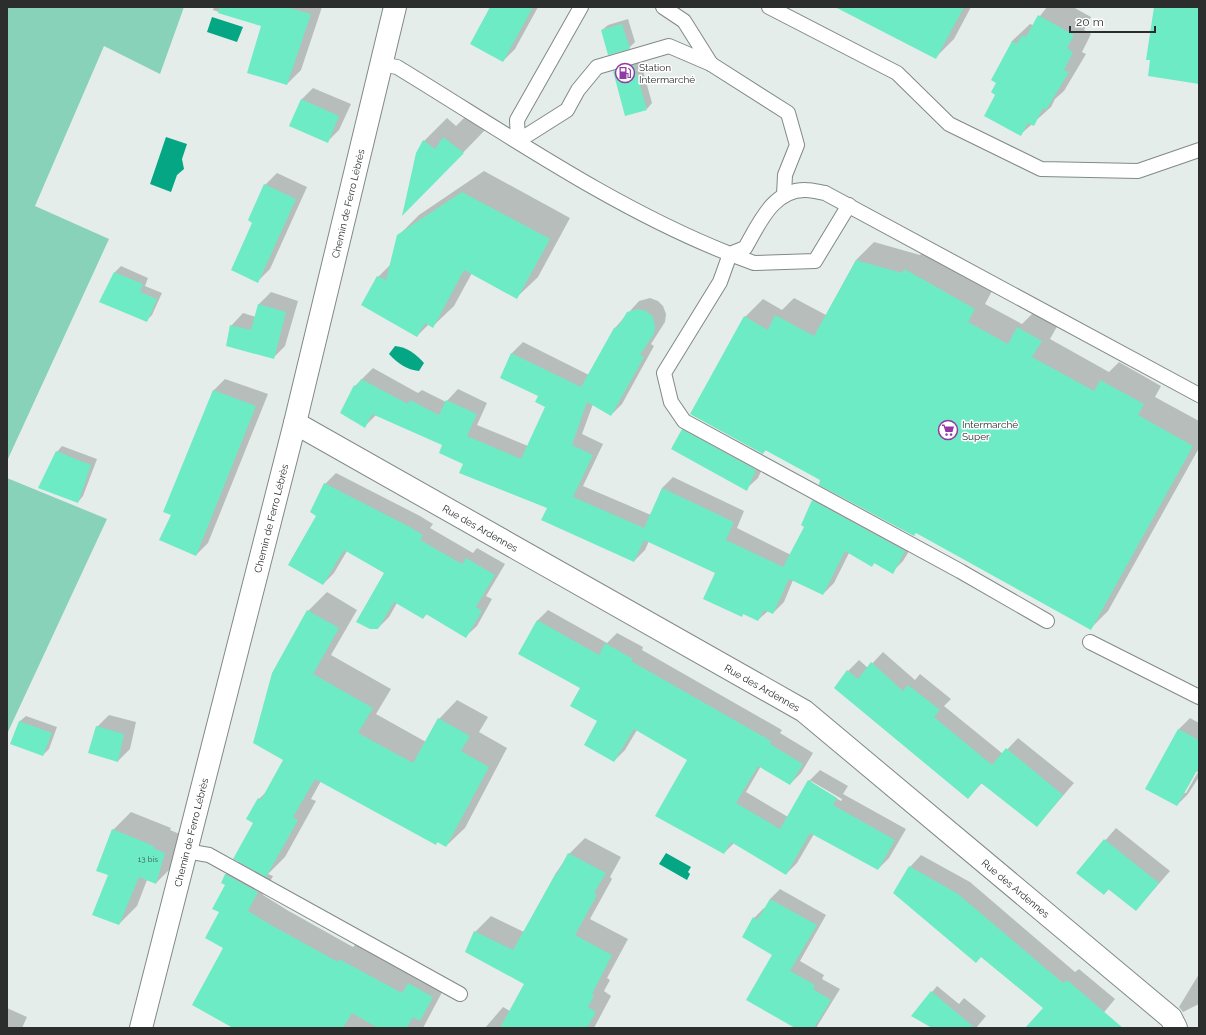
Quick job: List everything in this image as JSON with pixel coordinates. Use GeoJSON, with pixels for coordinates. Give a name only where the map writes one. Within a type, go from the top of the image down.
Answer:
{"type":"FeatureCollection","features":[{"type":"Feature","properties":{"kind":"street","name":"Chemin de Ferro Lébrès"},"geometry":{"type":"LineString","coordinates":[[141,1028],[295,423],[395,7]]}},
{"type":"Feature","properties":{"kind":"street","name":"Rue des Ardennes"},"geometry":{"type":"LineString","coordinates":[[295,423],[804,711],[1171,1018],[1176,1028]]}},
{"type":"Feature","properties":{"kind":"lane"},"geometry":{"type":"LineString","coordinates":[[518,141],[517,120],[581,7]]}},
{"type":"Feature","properties":{"kind":"lane"},"geometry":{"type":"LineString","coordinates":[[663,7],[684,21],[711,64]]}},
{"type":"Feature","properties":{"kind":"lane"},"geometry":{"type":"LineString","coordinates":[[769,7],[897,73],[949,124],[1041,169],[1138,171],[1199,150]]}},
{"type":"Feature","properties":{"kind":"lane"},"geometry":{"type":"LineString","coordinates":[[518,141],[567,110],[578,90],[596,67],[669,46],[711,64],[788,113],[796,145],[785,175],[784,195]]}},
{"type":"Feature","properties":{"kind":"lane"},"geometry":{"type":"LineString","coordinates":[[381,64],[397,67],[585,183],[702,243],[754,263],[815,261],[849,206]]}},
{"type":"Feature","properties":{"kind":"lane"},"geometry":{"type":"LineString","coordinates":[[1047,621],[953,567],[684,420],[671,402],[664,373],[720,282],[730,254],[745,248],[768,210],[784,195],[805,190],[825,193],[1199,395]]}},
{"type":"Feature","properties":{"kind":"lane"},"geometry":{"type":"LineString","coordinates":[[1090,642],[1199,697]]}},
{"type":"Feature","properties":{"kind":"lane"},"geometry":{"type":"LineString","coordinates":[[186,851],[209,855],[460,994]]}},
{"type":"Feature","properties":{"kind":"shaded area"},"geometry":{"type":"Polygon","coordinates":[[[7,7],[184,7],[160,74],[104,46],[35,206],[109,239],[7,461],[7,7]]]}},
{"type":"Feature","properties":{"kind":"shaded area"},"geometry":{"type":"Polygon","coordinates":[[[212,17],[243,27],[237,42],[207,32],[212,17]]]}},
{"type":"Feature","properties":{"kind":"shaded area"},"geometry":{"type":"Polygon","coordinates":[[[166,137],[187,144],[182,159],[184,169],[177,175],[171,192],[150,184],[166,137]]]}},
{"type":"Feature","properties":{"kind":"shaded area"},"geometry":{"type":"Polygon","coordinates":[[[395,346],[407,349],[424,363],[419,371],[406,368],[389,354],[395,346]]]}},
{"type":"Feature","properties":{"kind":"shaded area"},"geometry":{"type":"Polygon","coordinates":[[[7,478],[107,519],[7,734],[7,478]]]}},
{"type":"Feature","properties":{"kind":"shaded area"},"geometry":{"type":"Polygon","coordinates":[[[666,853],[691,867],[688,872],[690,874],[687,880],[659,864],[666,853]]]}},
{"type":"Feature","properties":{"kind":"building"},"geometry":{"type":"Polygon","coordinates":[[[219,7],[286,7],[311,14],[287,85],[247,73],[261,26],[218,13],[219,7]]]}},
{"type":"Feature","properties":{"kind":"building"},"geometry":{"type":"Polygon","coordinates":[[[490,7],[533,7],[503,62],[470,44],[490,7]]]}},
{"type":"Feature","properties":{"kind":"building"},"geometry":{"type":"Polygon","coordinates":[[[835,7],[964,7],[936,59],[835,7]]]}},
{"type":"Feature","properties":{"kind":"building"},"geometry":{"type":"Polygon","coordinates":[[[1154,7],[1199,7],[1199,84],[1148,76],[1150,60],[1146,60],[1154,7]]]}},
{"type":"Feature","properties":{"kind":"building"},"geometry":{"type":"Polygon","coordinates":[[[1038,15],[1074,35],[1067,48],[1073,52],[1064,70],[1069,72],[1046,110],[1043,108],[1034,126],[1028,123],[1021,136],[984,116],[995,95],[991,92],[996,83],[991,80],[1012,41],[1017,44],[1022,35],[1026,37],[1038,15]]]}},
{"type":"Feature","properties":{"kind":"building"},"geometry":{"type":"Polygon","coordinates":[[[622,24],[630,49],[608,55],[601,30],[622,24]]]}},
{"type":"Feature","properties":{"kind":"building"},"geometry":{"type":"Polygon","coordinates":[[[634,65],[647,110],[625,116],[613,71],[634,65]]]}},
{"type":"Feature","properties":{"kind":"building"},"geometry":{"type":"Polygon","coordinates":[[[301,99],[339,116],[328,143],[289,126],[301,99]]]}},
{"type":"Feature","properties":{"kind":"building"},"geometry":{"type":"Polygon","coordinates":[[[443,137],[464,153],[402,216],[416,153],[423,140],[435,149],[443,137]]]}},
{"type":"Feature","properties":{"kind":"building"},"geometry":{"type":"Polygon","coordinates":[[[264,184],[296,199],[258,283],[231,270],[252,223],[248,220],[264,184]]]}},
{"type":"Feature","properties":{"kind":"building"},"geometry":{"type":"Polygon","coordinates":[[[462,192],[550,239],[517,299],[464,270],[433,328],[425,323],[417,337],[361,305],[377,276],[386,280],[397,235],[462,192]]]}},
{"type":"Feature","properties":{"kind":"building","name":"Intermarché Super"},"geometry":{"type":"Polygon","coordinates":[[[856,260],[902,273],[904,269],[926,281],[975,309],[968,322],[1008,344],[1017,327],[1042,341],[1032,357],[1094,391],[1100,380],[1144,404],[1138,415],[1193,446],[1091,630],[916,533],[914,536],[819,485],[820,480],[765,450],[763,454],[690,414],[744,316],[768,330],[775,315],[814,336],[856,260]]]}},
{"type":"Feature","properties":{"kind":"building"},"geometry":{"type":"Polygon","coordinates":[[[114,272],[143,284],[140,292],[157,299],[147,322],[99,302],[114,272]]]}},
{"type":"Feature","properties":{"kind":"building"},"geometry":{"type":"Polygon","coordinates":[[[258,304],[286,312],[274,359],[226,346],[230,325],[251,330],[258,304]]]}},
{"type":"Feature","properties":{"kind":"building"},"geometry":{"type":"Polygon","coordinates":[[[638,309],[646,311],[653,317],[655,326],[654,334],[640,355],[644,357],[611,416],[587,402],[572,445],[593,455],[573,497],[644,528],[662,488],[734,522],[726,540],[783,567],[804,527],[801,525],[812,500],[905,551],[893,574],[874,563],[872,567],[845,551],[823,595],[789,579],[773,614],[764,610],[758,621],[743,614],[742,617],[703,599],[715,573],[644,540],[634,562],[541,520],[547,508],[459,473],[463,464],[439,453],[442,445],[372,414],[365,428],[340,413],[354,385],[356,387],[361,379],[408,404],[410,400],[439,415],[446,400],[477,414],[467,436],[521,459],[545,407],[535,402],[538,396],[500,378],[511,353],[581,387],[614,328],[618,327],[627,312],[638,309]]]}},
{"type":"Feature","properties":{"kind":"building"},"geometry":{"type":"Polygon","coordinates":[[[213,390],[256,406],[196,556],[159,540],[171,515],[163,512],[213,390]]]}},
{"type":"Feature","properties":{"kind":"building"},"geometry":{"type":"Polygon","coordinates":[[[682,429],[756,470],[747,491],[671,449],[682,429]]]}},
{"type":"Feature","properties":{"kind":"building"},"geometry":{"type":"Polygon","coordinates":[[[56,451],[91,465],[78,503],[38,488],[56,451]]]}},
{"type":"Feature","properties":{"kind":"building"},"geometry":{"type":"Polygon","coordinates":[[[324,483],[408,526],[423,535],[420,540],[462,564],[466,558],[495,575],[476,607],[482,611],[466,638],[426,614],[423,619],[394,602],[378,629],[370,629],[356,622],[384,573],[344,550],[323,585],[288,565],[316,516],[310,512],[324,483]]]}},
{"type":"Feature","properties":{"kind":"building"},"geometry":{"type":"Polygon","coordinates":[[[307,610],[339,628],[313,674],[373,708],[358,733],[413,763],[438,718],[470,736],[461,751],[489,767],[446,847],[437,842],[436,845],[315,779],[293,817],[298,820],[266,877],[233,859],[253,823],[246,819],[258,798],[261,800],[283,760],[253,743],[272,673],[307,610]]]}},
{"type":"Feature","properties":{"kind":"building"},"geometry":{"type":"Polygon","coordinates":[[[537,620],[599,655],[605,643],[633,659],[631,661],[771,741],[770,744],[803,764],[790,785],[758,766],[736,803],[780,829],[808,780],[837,798],[833,805],[895,840],[878,870],[810,833],[786,875],[731,842],[724,854],[655,816],[687,760],[634,729],[614,762],[584,745],[597,721],[570,706],[580,688],[518,654],[537,620]]]}},
{"type":"Feature","properties":{"kind":"building"},"geometry":{"type":"Polygon","coordinates":[[[871,662],[903,691],[908,685],[940,710],[934,717],[992,765],[1006,748],[1063,795],[1037,827],[981,783],[968,799],[834,688],[847,670],[858,679],[871,662]]]}},
{"type":"Feature","properties":{"kind":"building"},"geometry":{"type":"Polygon","coordinates":[[[19,721],[52,733],[43,756],[10,744],[19,721]]]}},
{"type":"Feature","properties":{"kind":"building"},"geometry":{"type":"Polygon","coordinates":[[[96,726],[124,734],[118,762],[88,753],[96,726]]]}},
{"type":"Feature","properties":{"kind":"building"},"geometry":{"type":"Polygon","coordinates":[[[1178,729],[1199,740],[1199,767],[1177,806],[1145,789],[1178,729]]]}},
{"type":"Feature","properties":{"kind":"building"},"geometry":{"type":"Polygon","coordinates":[[[112,829],[154,846],[153,848],[165,853],[156,884],[139,877],[119,925],[92,915],[108,875],[96,871],[112,829]]]}},
{"type":"Feature","properties":{"kind":"building"},"geometry":{"type":"Polygon","coordinates":[[[1104,839],[1159,883],[1136,911],[1108,889],[1104,895],[1076,873],[1104,839]]]}},
{"type":"Feature","properties":{"kind":"building"},"geometry":{"type":"Polygon","coordinates":[[[568,853],[606,873],[594,893],[597,895],[575,935],[612,955],[592,994],[594,996],[588,1007],[596,1012],[587,1028],[500,1028],[524,984],[465,952],[474,931],[513,950],[568,853]]]}},
{"type":"Feature","properties":{"kind":"building"},"geometry":{"type":"Polygon","coordinates":[[[909,866],[958,894],[1063,983],[1067,980],[1123,1028],[1025,1028],[1043,1008],[981,957],[976,963],[893,893],[909,866]]]}},
{"type":"Feature","properties":{"kind":"building"},"geometry":{"type":"Polygon","coordinates":[[[225,874],[258,892],[248,911],[271,925],[338,962],[339,959],[402,993],[408,983],[433,997],[420,1021],[413,1017],[407,1028],[378,1028],[352,1013],[343,1028],[233,1028],[192,1005],[223,948],[205,938],[219,912],[212,909],[225,885],[221,883],[225,874]]]}},
{"type":"Feature","properties":{"kind":"building"},"geometry":{"type":"Polygon","coordinates":[[[770,899],[817,925],[790,971],[815,985],[813,989],[831,1000],[814,1028],[795,1028],[746,1000],[772,955],[742,937],[753,917],[757,920],[770,899]]]}},
{"type":"Feature","properties":{"kind":"building"},"geometry":{"type":"Polygon","coordinates":[[[931,991],[975,1028],[932,1028],[911,1016],[931,991]]]}},
{"type":"Feature","properties":{"kind":"place","name":"Station Intermarché"},"geometry":{"type":"Point","coordinates":[625,73]}},
{"type":"Feature","properties":{"kind":"place","name":"Intermarché Super"},"geometry":{"type":"Point","coordinates":[948,430]}}]}
